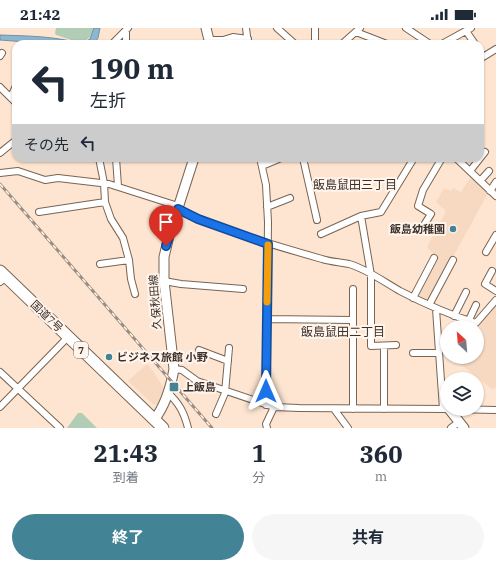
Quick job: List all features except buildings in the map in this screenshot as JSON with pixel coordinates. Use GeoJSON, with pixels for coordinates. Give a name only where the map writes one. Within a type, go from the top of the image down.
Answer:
{"type":"FeatureCollection","features":[{"type":"Feature","properties":{"kind":"highway","name":"国道7号"},"geometry":{"type":"LineString","coordinates":[[2,277],[68,337],[163,428]]}},
{"type":"Feature","properties":{"kind":"main road"},"geometry":{"type":"LineString","coordinates":[[206,28],[209,40]]}},
{"type":"Feature","properties":{"kind":"main road","name":"久保秋田線"},"geometry":{"type":"LineString","coordinates":[[154,420],[160,412],[174,369],[164,282],[164,257],[169,236],[193,162]]}},
{"type":"Feature","properties":{"kind":"main road"},"geometry":{"type":"LineString","coordinates":[[453,416],[461,425]]}},
{"type":"Feature","properties":{"kind":"street"},"geometry":{"type":"LineString","coordinates":[[246,28],[248,40]]}},
{"type":"Feature","properties":{"kind":"street"},"geometry":{"type":"LineString","coordinates":[[277,28],[290,40]]}},
{"type":"Feature","properties":{"kind":"street"},"geometry":{"type":"LineString","coordinates":[[315,40],[316,28]]}},
{"type":"Feature","properties":{"kind":"street"},"geometry":{"type":"LineString","coordinates":[[406,28],[424,40]]}},
{"type":"Feature","properties":{"kind":"street"},"geometry":{"type":"LineString","coordinates":[[116,40],[127,29]]}},
{"type":"Feature","properties":{"kind":"street"},"geometry":{"type":"LineString","coordinates":[[126,40],[127,29]]}},
{"type":"Feature","properties":{"kind":"street"},"geometry":{"type":"LineString","coordinates":[[449,40],[468,29],[473,40]]}},
{"type":"Feature","properties":{"kind":"street"},"geometry":{"type":"LineString","coordinates":[[347,40],[358,30],[379,40]]}},
{"type":"Feature","properties":{"kind":"street"},"geometry":{"type":"LineString","coordinates":[[223,40],[233,37],[242,40]]}},
{"type":"Feature","properties":{"kind":"street"},"geometry":{"type":"LineString","coordinates":[[484,56],[496,49]]}},
{"type":"Feature","properties":{"kind":"street"},"geometry":{"type":"LineString","coordinates":[[0,87],[11,97]]}},
{"type":"Feature","properties":{"kind":"street"},"geometry":{"type":"LineString","coordinates":[[0,153],[12,143]]}},
{"type":"Feature","properties":{"kind":"street"},"geometry":{"type":"LineString","coordinates":[[100,162],[106,202],[111,219],[123,238],[129,260],[131,279],[135,294]]}},
{"type":"Feature","properties":{"kind":"street"},"geometry":{"type":"LineString","coordinates":[[116,162],[118,186]]}},
{"type":"Feature","properties":{"kind":"street"},"geometry":{"type":"LineString","coordinates":[[261,162],[266,185],[268,244],[266,405]]}},
{"type":"Feature","properties":{"kind":"street"},"geometry":{"type":"LineString","coordinates":[[262,166],[272,162]]}},
{"type":"Feature","properties":{"kind":"street"},"geometry":{"type":"LineString","coordinates":[[304,162],[317,220]]}},
{"type":"Feature","properties":{"kind":"street"},"geometry":{"type":"LineString","coordinates":[[321,234],[361,216],[381,212],[412,162]]}},
{"type":"Feature","properties":{"kind":"street"},"geometry":{"type":"LineString","coordinates":[[422,228],[431,214],[418,206],[423,190],[440,162]]}},
{"type":"Feature","properties":{"kind":"street"},"geometry":{"type":"LineString","coordinates":[[460,162],[496,196]]}},
{"type":"Feature","properties":{"kind":"street"},"geometry":{"type":"LineString","coordinates":[[470,171],[477,162]]}},
{"type":"Feature","properties":{"kind":"street"},"geometry":{"type":"LineString","coordinates":[[0,173],[18,171],[45,180],[58,178],[118,186],[178,207],[198,219],[268,244],[324,260],[349,264],[413,298],[454,316],[469,320],[476,305]]}},
{"type":"Feature","properties":{"kind":"street"},"geometry":{"type":"LineString","coordinates":[[480,181],[489,171]]}},
{"type":"Feature","properties":{"kind":"street"},"geometry":{"type":"LineString","coordinates":[[490,191],[496,182]]}},
{"type":"Feature","properties":{"kind":"street"},"geometry":{"type":"LineString","coordinates":[[267,207],[290,198]]}},
{"type":"Feature","properties":{"kind":"street"},"geometry":{"type":"LineString","coordinates":[[39,212],[106,202]]}},
{"type":"Feature","properties":{"kind":"street"},"geometry":{"type":"LineString","coordinates":[[361,216],[371,275],[371,346],[396,345]]}},
{"type":"Feature","properties":{"kind":"street"},"geometry":{"type":"LineString","coordinates":[[486,252],[496,235]]}},
{"type":"Feature","properties":{"kind":"street"},"geometry":{"type":"LineString","coordinates":[[413,298],[434,258]]}},
{"type":"Feature","properties":{"kind":"street"},"geometry":{"type":"LineString","coordinates":[[100,264],[129,260]]}},
{"type":"Feature","properties":{"kind":"street"},"geometry":{"type":"LineString","coordinates":[[429,305],[453,260]]}},
{"type":"Feature","properties":{"kind":"street"},"geometry":{"type":"LineString","coordinates":[[492,271],[485,284],[496,291]]}},
{"type":"Feature","properties":{"kind":"street"},"geometry":{"type":"LineString","coordinates":[[164,282],[243,289]]}},
{"type":"Feature","properties":{"kind":"street"},"geometry":{"type":"LineString","coordinates":[[353,289],[353,409]]}},
{"type":"Feature","properties":{"kind":"street"},"geometry":{"type":"LineString","coordinates":[[454,316],[466,292]]}},
{"type":"Feature","properties":{"kind":"street"},"geometry":{"type":"LineString","coordinates":[[479,320],[496,300]]}},
{"type":"Feature","properties":{"kind":"street"},"geometry":{"type":"LineString","coordinates":[[436,309],[442,372]]}},
{"type":"Feature","properties":{"kind":"street"},"geometry":{"type":"LineString","coordinates":[[266,319],[353,320]]}},
{"type":"Feature","properties":{"kind":"street"},"geometry":{"type":"LineString","coordinates":[[0,407],[68,337]]}},
{"type":"Feature","properties":{"kind":"street"},"geometry":{"type":"LineString","coordinates":[[384,346],[384,409]]}},
{"type":"Feature","properties":{"kind":"street"},"geometry":{"type":"LineString","coordinates":[[216,414],[225,390],[229,348]]}},
{"type":"Feature","properties":{"kind":"street"},"geometry":{"type":"LineString","coordinates":[[199,350],[228,360]]}},
{"type":"Feature","properties":{"kind":"street"},"geometry":{"type":"LineString","coordinates":[[413,353],[439,353]]}},
{"type":"Feature","properties":{"kind":"street"},"geometry":{"type":"LineString","coordinates":[[174,369],[182,370],[197,381],[274,407],[334,409],[440,409]]}},
{"type":"Feature","properties":{"kind":"street"},"geometry":{"type":"LineString","coordinates":[[0,372],[60,428]]}},
{"type":"Feature","properties":{"kind":"street"},"geometry":{"type":"LineString","coordinates":[[167,392],[180,405],[186,417],[188,428]]}},
{"type":"Feature","properties":{"kind":"street"},"geometry":{"type":"LineString","coordinates":[[267,428],[266,424],[274,407]]}},
{"type":"Feature","properties":{"kind":"street"},"geometry":{"type":"LineString","coordinates":[[334,409],[348,428]]}},
{"type":"Feature","properties":{"kind":"street"},"geometry":{"type":"LineString","coordinates":[[484,410],[496,410]]}},
{"type":"Feature","properties":{"kind":"street"},"geometry":{"type":"LineString","coordinates":[[451,428],[461,425]]}},
{"type":"Feature","properties":{"kind":"shaded area","name":"飯島幼稚園"},"geometry":{"type":"Polygon","coordinates":[[[471,177],[488,193],[428,303],[416,297],[437,257],[427,247],[446,211],[436,202],[444,188],[451,191],[453,188],[461,192],[471,177]]]}},
{"type":"Feature","properties":{"kind":"shaded area"},"geometry":{"type":"Polygon","coordinates":[[[496,302],[496,387],[492,389],[484,383],[484,372],[470,372],[460,364],[484,364],[484,320],[480,320],[496,302]]]}},
{"type":"Feature","properties":{"kind":"shaded area"},"geometry":{"type":"Polygon","coordinates":[[[147,364],[165,390],[159,404],[154,405],[128,381],[147,364]]]}},
{"type":"Feature","properties":{"kind":"green space"},"geometry":{"type":"Polygon","coordinates":[[[56,28],[94,28],[91,35],[86,40],[71,40],[56,35],[56,28]]]}},
{"type":"Feature","properties":{"kind":"green space"},"geometry":{"type":"Polygon","coordinates":[[[78,413],[82,413],[97,428],[67,428],[78,413]]]}},
{"type":"Feature","properties":{"kind":"water"},"geometry":{"type":"Polygon","coordinates":[[[94,28],[100,28],[97,40],[88,40],[94,28]]]}},
{"type":"Feature","properties":{"kind":"water"},"geometry":{"type":"Polygon","coordinates":[[[0,35],[31,36],[65,40],[12,41],[0,40],[0,35]]]}},
{"type":"Feature","properties":{"kind":"railway"},"geometry":{"type":"LineString","coordinates":[[0,184],[212,428]]}},
{"type":"Feature","properties":{"kind":"slow traffic"},"geometry":{"type":"LineString","coordinates":[[267,302],[268,245]]}},
{"type":"Feature","properties":{"kind":"place","name":"飯島幼稚園"},"geometry":{"type":"Point","coordinates":[453,229]}},
{"type":"Feature","properties":{"kind":"place","name":"ビジネス旅館 小野"},"geometry":{"type":"Point","coordinates":[109,357]}},
{"type":"Feature","properties":{"kind":"place","name":"上飯島"},"geometry":{"type":"Point","coordinates":[174,387]}},
{"type":"Feature","properties":{"kind":"district","name":"飯島鼠田三丁目"},"geometry":{"type":"Point","coordinates":[355,184]}},
{"type":"Feature","properties":{"kind":"district","name":"飯島鼠田二丁目"},"geometry":{"type":"Point","coordinates":[343,331]}},
{"type":"Feature","properties":{"kind":"route"},"geometry":{"type":"LineString","coordinates":[[166,246],[178,209],[198,219],[268,244],[266,391]]}}]}
